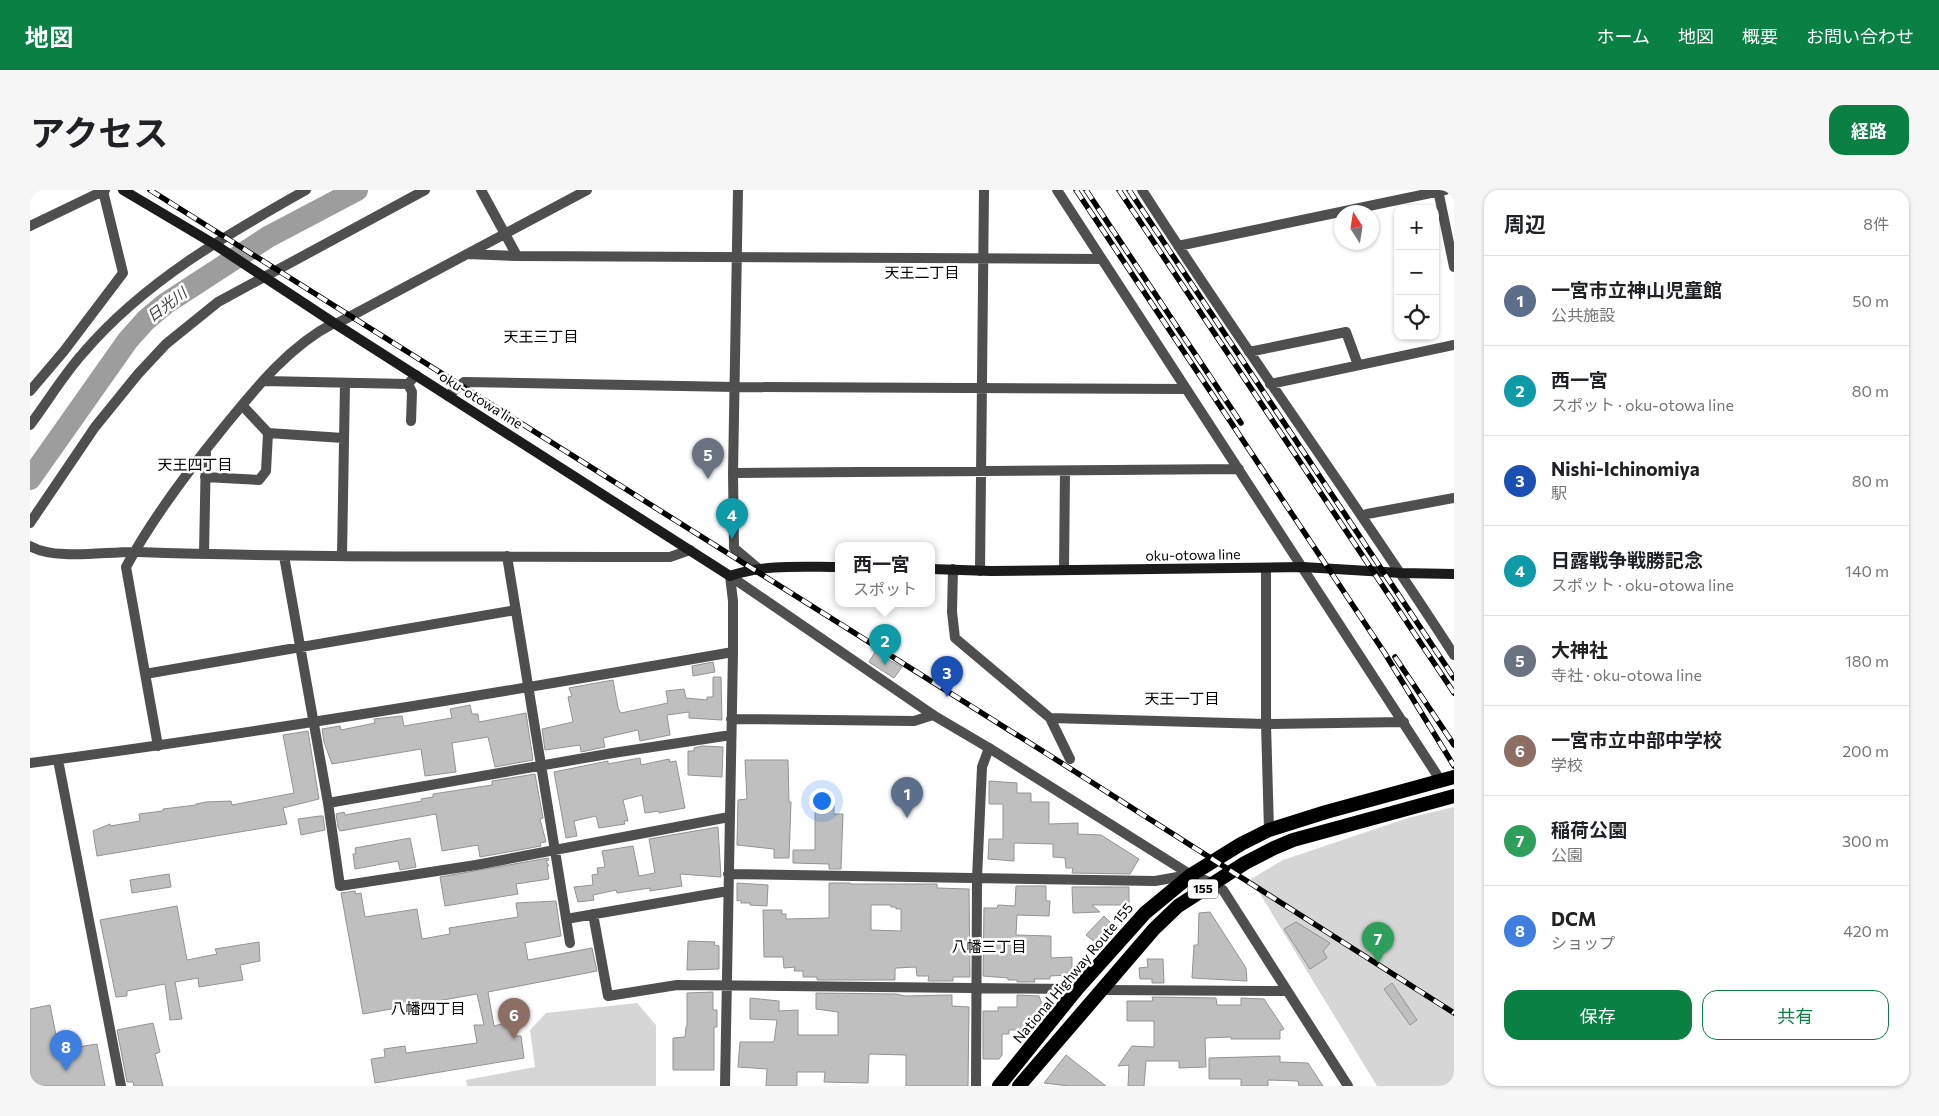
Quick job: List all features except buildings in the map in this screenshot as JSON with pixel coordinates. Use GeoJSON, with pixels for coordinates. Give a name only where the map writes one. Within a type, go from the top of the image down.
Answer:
{"type":"FeatureCollection","features":[{"type":"Feature","properties":{"kind":"highway","name":"National Highway Route 155"},"geometry":{"type":"LineString","coordinates":[[1000,1086],[1077,989],[1145,913],[1191,875],[1241,844],[1269,830],[1326,812],[1447,779]]}},
{"type":"Feature","properties":{"kind":"highway","name":"155"},"geometry":{"type":"LineString","coordinates":[[1019,1086],[1154,929],[1178,906],[1212,883],[1245,863],[1293,840],[1454,796]]}},
{"type":"Feature","properties":{"kind":"main road","name":"oku-otowa line"},"geometry":{"type":"LineString","coordinates":[[123,190],[215,245],[335,324],[730,576]]}},
{"type":"Feature","properties":{"kind":"main road"},"geometry":{"type":"LineString","coordinates":[[730,576],[746,570],[781,566],[835,567]]}},
{"type":"Feature","properties":{"kind":"main road","name":"oku-otowa line"},"geometry":{"type":"LineString","coordinates":[[935,569],[1064,570],[1303,567],[1454,574]]}},
{"type":"Feature","properties":{"kind":"street"},"geometry":{"type":"LineString","coordinates":[[30,425],[83,352],[116,317],[194,256],[215,245],[240,227],[306,190]]}},
{"type":"Feature","properties":{"kind":"street"},"geometry":{"type":"LineString","coordinates":[[30,524],[95,427],[138,374],[166,344],[218,302],[425,190]]}},
{"type":"Feature","properties":{"kind":"street"},"geometry":{"type":"LineString","coordinates":[[481,190],[517,256]]}},
{"type":"Feature","properties":{"kind":"street"},"geometry":{"type":"LineString","coordinates":[[158,746],[126,567],[178,485],[242,405],[283,361],[308,339],[586,190]]}},
{"type":"Feature","properties":{"kind":"street"},"geometry":{"type":"LineString","coordinates":[[738,190],[733,473],[734,548],[759,569]]}},
{"type":"Feature","properties":{"kind":"street"},"geometry":{"type":"LineString","coordinates":[[980,570],[983,472],[984,190]]}},
{"type":"Feature","properties":{"kind":"street"},"geometry":{"type":"LineString","coordinates":[[1056,190],[1404,722],[1447,779]]}},
{"type":"Feature","properties":{"kind":"street"},"geometry":{"type":"LineString","coordinates":[[1142,190],[1270,384],[1401,573],[1454,655]]}},
{"type":"Feature","properties":{"kind":"street"},"geometry":{"type":"LineString","coordinates":[[1178,246],[1440,190],[1454,267]]}},
{"type":"Feature","properties":{"kind":"street"},"geometry":{"type":"LineString","coordinates":[[30,226],[104,191],[123,273],[64,351],[30,391]]}},
{"type":"Feature","properties":{"kind":"street"},"geometry":{"type":"LineString","coordinates":[[468,254],[517,256],[1102,259]]}},
{"type":"Feature","properties":{"kind":"street"},"geometry":{"type":"LineString","coordinates":[[1249,352],[1346,332],[1358,365]]}},
{"type":"Feature","properties":{"kind":"street"},"geometry":{"type":"LineString","coordinates":[[1270,384],[1454,345]]}},
{"type":"Feature","properties":{"kind":"street"},"geometry":{"type":"LineString","coordinates":[[264,381],[408,384],[416,375]]}},
{"type":"Feature","properties":{"kind":"street"},"geometry":{"type":"LineString","coordinates":[[448,396],[464,382],[735,387],[1186,389]]}},
{"type":"Feature","properties":{"kind":"street"},"geometry":{"type":"LineString","coordinates":[[342,556],[345,384]]}},
{"type":"Feature","properties":{"kind":"street"},"geometry":{"type":"LineString","coordinates":[[408,384],[412,392],[411,421]]}},
{"type":"Feature","properties":{"kind":"street"},"geometry":{"type":"LineString","coordinates":[[242,405],[268,433],[343,438]]}},
{"type":"Feature","properties":{"kind":"street"},"geometry":{"type":"LineString","coordinates":[[205,477],[259,480],[266,471],[268,433]]}},
{"type":"Feature","properties":{"kind":"street"},"geometry":{"type":"LineString","coordinates":[[204,554],[206,450]]}},
{"type":"Feature","properties":{"kind":"street"},"geometry":{"type":"LineString","coordinates":[[733,473],[1239,470]]}},
{"type":"Feature","properties":{"kind":"street"},"geometry":{"type":"LineString","coordinates":[[1064,570],[1065,471]]}},
{"type":"Feature","properties":{"kind":"street"},"geometry":{"type":"LineString","coordinates":[[1364,519],[1367,514],[1454,498]]}},
{"type":"Feature","properties":{"kind":"street"},"geometry":{"type":"LineString","coordinates":[[30,546],[39,552],[54,554],[134,552],[284,556],[670,557],[690,550]]}},
{"type":"Feature","properties":{"kind":"street"},"geometry":{"type":"LineString","coordinates":[[284,556],[328,803],[340,886],[476,865],[729,817]]}},
{"type":"Feature","properties":{"kind":"street"},"geometry":{"type":"LineString","coordinates":[[507,556],[570,943]]}},
{"type":"Feature","properties":{"kind":"street"},"geometry":{"type":"LineString","coordinates":[[1266,568],[1266,724],[1269,830]]}},
{"type":"Feature","properties":{"kind":"street"},"geometry":{"type":"LineString","coordinates":[[954,569],[952,612],[955,638],[1050,718],[1070,759]]}},
{"type":"Feature","properties":{"kind":"street"},"geometry":{"type":"LineString","coordinates":[[725,1086],[733,652],[733,601],[730,576]]}},
{"type":"Feature","properties":{"kind":"street"},"geometry":{"type":"LineString","coordinates":[[730,576],[933,715],[1191,875],[1212,883],[1223,890],[1348,1086]]}},
{"type":"Feature","properties":{"kind":"street"},"geometry":{"type":"LineString","coordinates":[[145,674],[516,610]]}},
{"type":"Feature","properties":{"kind":"street"},"geometry":{"type":"LineString","coordinates":[[30,763],[158,746],[529,688],[733,652]]}},
{"type":"Feature","properties":{"kind":"street"},"geometry":{"type":"LineString","coordinates":[[731,719],[914,721],[933,715]]}},
{"type":"Feature","properties":{"kind":"street"},"geometry":{"type":"LineString","coordinates":[[1050,718],[1266,724],[1404,722]]}},
{"type":"Feature","properties":{"kind":"street"},"geometry":{"type":"LineString","coordinates":[[328,803],[731,735]]}},
{"type":"Feature","properties":{"kind":"street"},"geometry":{"type":"LineString","coordinates":[[976,1086],[977,878],[982,766],[989,748]]}},
{"type":"Feature","properties":{"kind":"street"},"geometry":{"type":"LineString","coordinates":[[58,760],[121,1086]]}},
{"type":"Feature","properties":{"kind":"street"},"geometry":{"type":"LineString","coordinates":[[728,874],[1155,881],[1191,875]]}},
{"type":"Feature","properties":{"kind":"street"},"geometry":{"type":"LineString","coordinates":[[566,919],[728,891]]}},
{"type":"Feature","properties":{"kind":"street"},"geometry":{"type":"LineString","coordinates":[[593,914],[608,996],[676,985],[1077,989]]}},
{"type":"Feature","properties":{"kind":"street"},"geometry":{"type":"LineString","coordinates":[[1102,990],[1286,991]]}},
{"type":"Feature","properties":{"kind":"shaded area"},"geometry":{"type":"Polygon","coordinates":[[[1454,807],[1454,1086],[1377,1086],[1251,879],[1283,860],[1408,818],[1454,807]]]}},
{"type":"Feature","properties":{"kind":"shaded area"},"geometry":{"type":"Polygon","coordinates":[[[637,1003],[656,1025],[656,1086],[467,1086],[466,1080],[535,1067],[530,1030],[546,1013],[637,1003]]]}},
{"type":"Feature","properties":{"kind":"waterway","name":"日光川"},"geometry":{"type":"LineString","coordinates":[[30,479],[128,340],[146,320],[165,304],[268,237],[357,190]]}},
{"type":"Feature","properties":{"kind":"railway"},"geometry":{"type":"LineString","coordinates":[[150,190],[1052,757],[1454,1013]]}},
{"type":"Feature","properties":{"kind":"railway"},"geometry":{"type":"LineString","coordinates":[[1076,190],[1384,652],[1454,766]]}},
{"type":"Feature","properties":{"kind":"railway"},"geometry":{"type":"LineString","coordinates":[[1086,190],[1241,423]]}},
{"type":"Feature","properties":{"kind":"railway"},"geometry":{"type":"LineString","coordinates":[[1119,190],[1454,693]]}},
{"type":"Feature","properties":{"kind":"railway"},"geometry":{"type":"LineString","coordinates":[[1129,190],[1454,678]]}},
{"type":"Feature","properties":{"kind":"railway"},"geometry":{"type":"LineString","coordinates":[[1395,657],[1454,745]]}},
{"type":"Feature","properties":{"kind":"place","name":"大神社"},"geometry":{"type":"Point","coordinates":[708,479]}},
{"type":"Feature","properties":{"kind":"place","name":"日露戦争戦勝記念"},"geometry":{"type":"Point","coordinates":[732,539]}},
{"type":"Feature","properties":{"kind":"place","name":"西一宮"},"geometry":{"type":"Point","coordinates":[885,665]}},
{"type":"Feature","properties":{"kind":"place","name":"Nishi-Ichinomiya"},"geometry":{"type":"Point","coordinates":[947,697]}},
{"type":"Feature","properties":{"kind":"place","name":"一宮市立神山児童館"},"geometry":{"type":"Point","coordinates":[907,818]}},
{"type":"Feature","properties":{"kind":"place","name":"稲荷公園"},"geometry":{"type":"Point","coordinates":[1378,963]}},
{"type":"Feature","properties":{"kind":"place","name":"一宮市立中部中学校"},"geometry":{"type":"Point","coordinates":[514,1039]}},
{"type":"Feature","properties":{"kind":"place","name":"DCM"},"geometry":{"type":"Point","coordinates":[66,1071]}},
{"type":"Feature","properties":{"kind":"district","name":"天王二丁目"},"geometry":{"type":"Point","coordinates":[922,273]}},
{"type":"Feature","properties":{"kind":"district","name":"天王三丁目"},"geometry":{"type":"Point","coordinates":[541,337]}},
{"type":"Feature","properties":{"kind":"district","name":"天王四丁目"},"geometry":{"type":"Point","coordinates":[195,465]}},
{"type":"Feature","properties":{"kind":"district","name":"天王一丁目"},"geometry":{"type":"Point","coordinates":[1182,699]}},
{"type":"Feature","properties":{"kind":"district","name":"八幡三丁目"},"geometry":{"type":"Point","coordinates":[989,947]}},
{"type":"Feature","properties":{"kind":"district","name":"八幡四丁目"},"geometry":{"type":"Point","coordinates":[428,1009]}}]}
